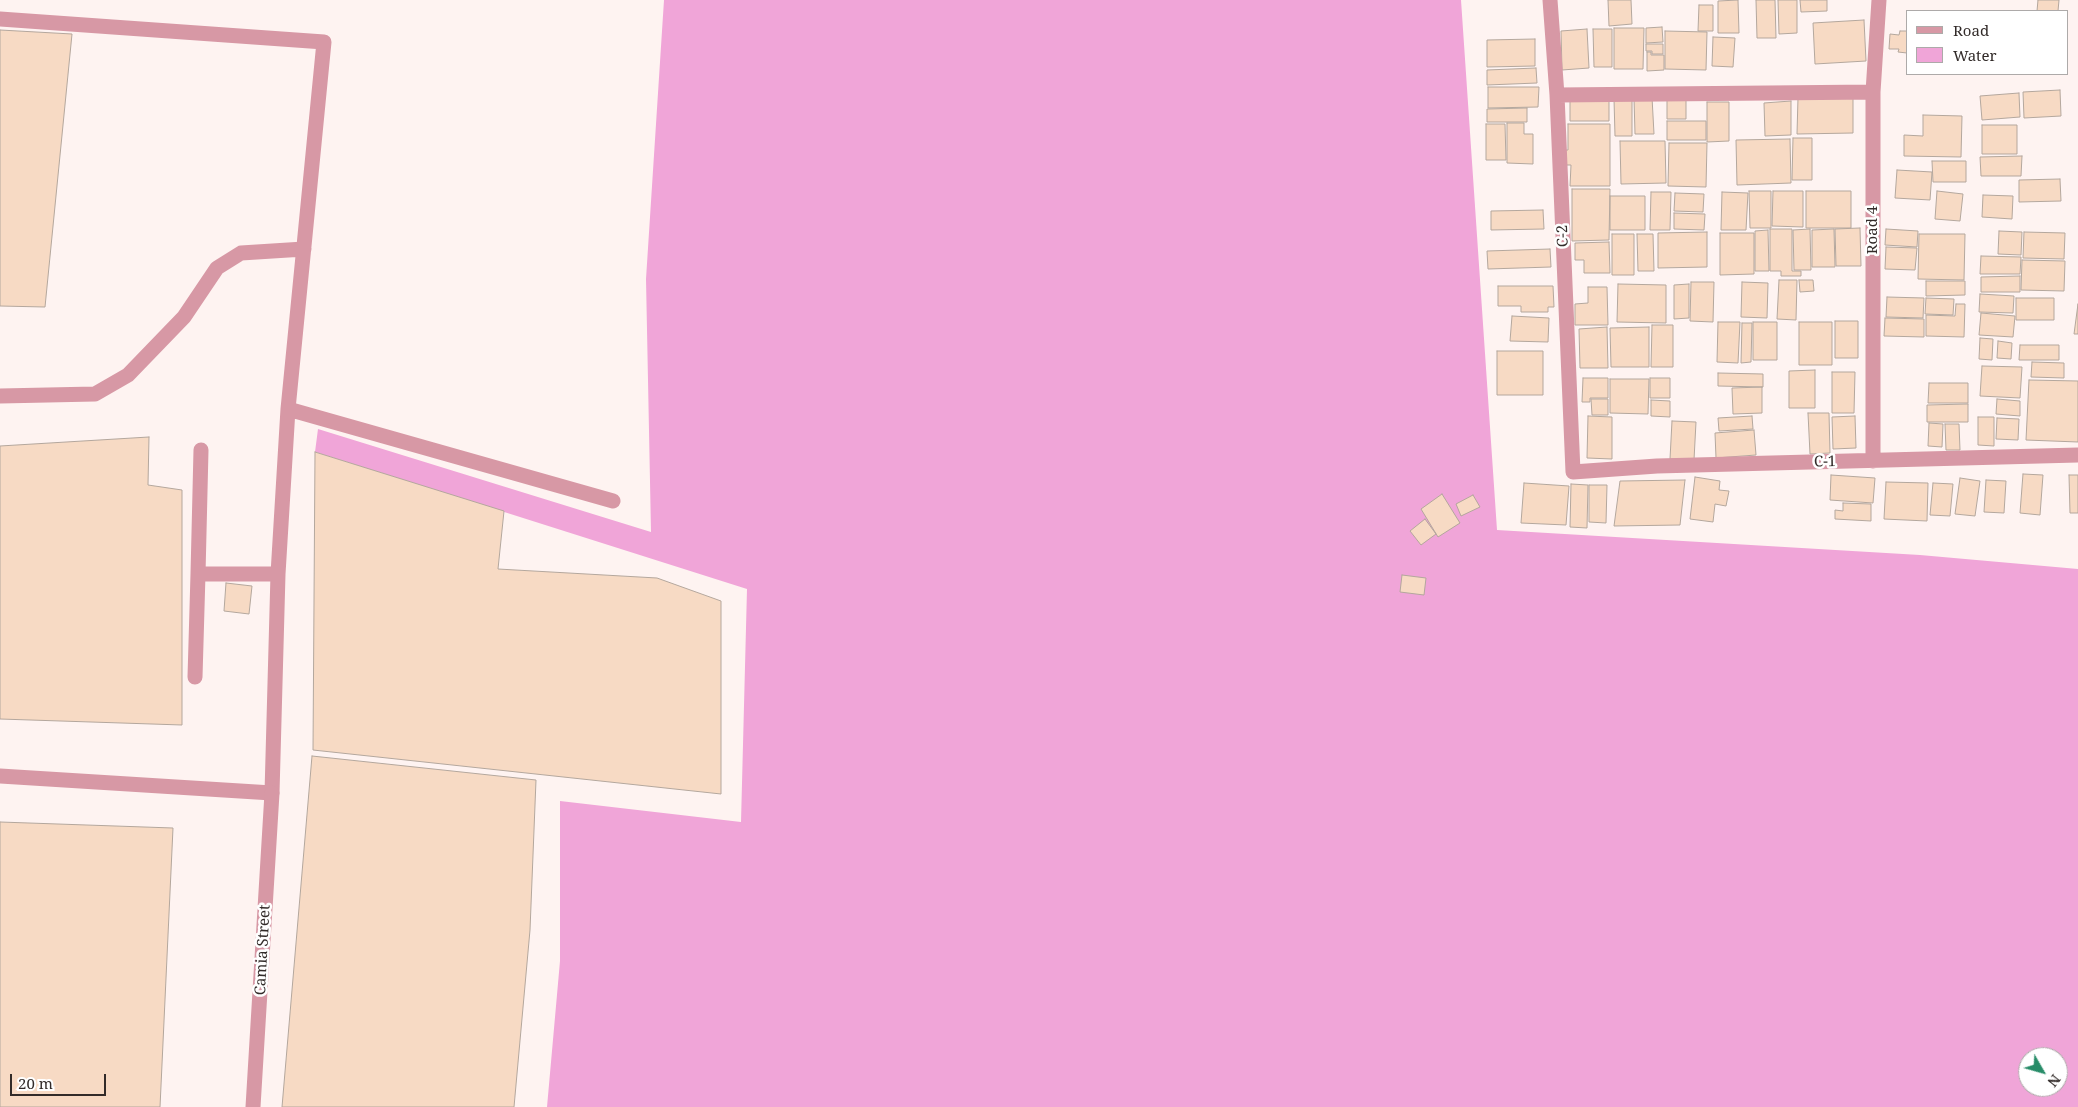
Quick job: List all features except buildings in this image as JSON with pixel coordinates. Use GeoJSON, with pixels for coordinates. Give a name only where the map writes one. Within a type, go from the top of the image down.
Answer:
{"type":"FeatureCollection","features":[{"type":"Feature","properties":{"kind":"street","name":"C-2"},"geometry":{"type":"LineString","coordinates":[[1550,0],[1557,95],[1573,472]]}},
{"type":"Feature","properties":{"kind":"street","name":"Road 4"},"geometry":{"type":"LineString","coordinates":[[1873,461],[1873,92],[1879,0]]}},
{"type":"Feature","properties":{"kind":"street","name":"Camia Street"},"geometry":{"type":"LineString","coordinates":[[0,19],[324,42],[288,409],[278,574],[272,793],[254,1107]]}},
{"type":"Feature","properties":{"kind":"street"},"geometry":{"type":"LineString","coordinates":[[1557,95],[1873,92]]}},
{"type":"Feature","properties":{"kind":"street"},"geometry":{"type":"LineString","coordinates":[[0,396],[95,394],[128,375],[184,317],[217,268],[241,253],[304,249]]}},
{"type":"Feature","properties":{"kind":"street"},"geometry":{"type":"LineString","coordinates":[[288,409],[613,500]]}},
{"type":"Feature","properties":{"kind":"street"},"geometry":{"type":"LineString","coordinates":[[195,677],[201,450]]}},
{"type":"Feature","properties":{"kind":"street","name":"C-1"},"geometry":{"type":"LineString","coordinates":[[1573,472],[1657,466],[2078,455]]}},
{"type":"Feature","properties":{"kind":"street"},"geometry":{"type":"LineString","coordinates":[[198,574],[278,574]]}},
{"type":"Feature","properties":{"kind":"street"},"geometry":{"type":"LineString","coordinates":[[0,776],[272,793]]}},
{"type":"Feature","properties":{"kind":"water"},"geometry":{"type":"Polygon","coordinates":[[[664,0],[1461,0],[1497,530],[1920,555],[2078,569],[2078,1107],[547,1107],[560,961],[560,801],[741,822],[747,589],[315,452],[318,429],[651,532],[646,279],[664,0]]]}}]}
